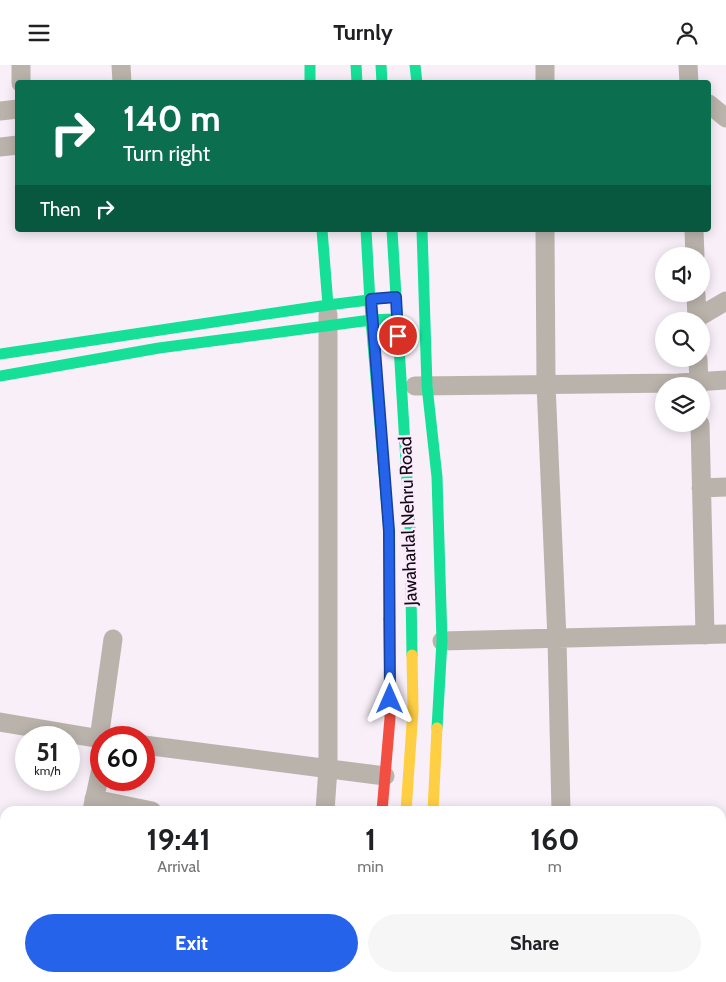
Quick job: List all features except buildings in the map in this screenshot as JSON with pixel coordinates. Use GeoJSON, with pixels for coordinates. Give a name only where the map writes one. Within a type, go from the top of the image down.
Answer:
{"type":"FeatureCollection","features":[{"type":"Feature","properties":{"kind":"street"},"geometry":{"type":"LineString","coordinates":[[21,65],[21,80]]}},
{"type":"Feature","properties":{"kind":"street"},"geometry":{"type":"LineString","coordinates":[[121,65],[122,80]]}},
{"type":"Feature","properties":{"kind":"street"},"geometry":{"type":"LineString","coordinates":[[310,65],[310,80]]}},
{"type":"Feature","properties":{"kind":"street"},"geometry":{"type":"LineString","coordinates":[[356,65],[357,80]]}},
{"type":"Feature","properties":{"kind":"street"},"geometry":{"type":"LineString","coordinates":[[381,65],[382,80]]}},
{"type":"Feature","properties":{"kind":"street"},"geometry":{"type":"LineString","coordinates":[[416,65],[417,80]]}},
{"type":"Feature","properties":{"kind":"street"},"geometry":{"type":"LineString","coordinates":[[545,65],[545,80]]}},
{"type":"Feature","properties":{"kind":"street"},"geometry":{"type":"LineString","coordinates":[[688,65],[689,80]]}},
{"type":"Feature","properties":{"kind":"street"},"geometry":{"type":"LineString","coordinates":[[711,106],[726,118]]}},
{"type":"Feature","properties":{"kind":"street"},"geometry":{"type":"LineString","coordinates":[[0,111],[15,109]]}},
{"type":"Feature","properties":{"kind":"street"},"geometry":{"type":"LineString","coordinates":[[0,147],[15,145]]}},
{"type":"Feature","properties":{"kind":"street"},"geometry":{"type":"LineString","coordinates":[[322,232],[329,326],[328,768],[325,806]]}},
{"type":"Feature","properties":{"kind":"street","name":"Jawaharlal Nehru Road"},"geometry":{"type":"LineString","coordinates":[[366,232],[389,531],[390,718],[382,806]]}},
{"type":"Feature","properties":{"kind":"street","name":"Jawaharlal Nehru Road"},"geometry":{"type":"LineString","coordinates":[[393,232],[410,297],[411,318],[402,386],[410,528],[413,710],[406,806]]}},
{"type":"Feature","properties":{"kind":"street"},"geometry":{"type":"LineString","coordinates":[[422,232],[410,297],[411,318],[427,386],[436,477],[442,641],[432,806]]}},
{"type":"Feature","properties":{"kind":"street"},"geometry":{"type":"LineString","coordinates":[[545,232],[546,385],[557,639],[561,806]]}},
{"type":"Feature","properties":{"kind":"street"},"geometry":{"type":"LineString","coordinates":[[694,232],[694,247]]}},
{"type":"Feature","properties":{"kind":"street"},"geometry":{"type":"LineString","coordinates":[[0,353],[371,299],[410,297]]}},
{"type":"Feature","properties":{"kind":"street"},"geometry":{"type":"LineString","coordinates":[[708,312],[726,301]]}},
{"type":"Feature","properties":{"kind":"street"},"geometry":{"type":"LineString","coordinates":[[0,376],[159,348],[372,320],[411,318]]}},
{"type":"Feature","properties":{"kind":"street"},"geometry":{"type":"LineString","coordinates":[[710,382],[726,380]]}},
{"type":"Feature","properties":{"kind":"street"},"geometry":{"type":"LineString","coordinates":[[402,386],[655,384]]}},
{"type":"Feature","properties":{"kind":"street"},"geometry":{"type":"LineString","coordinates":[[700,432],[705,635]]}},
{"type":"Feature","properties":{"kind":"street"},"geometry":{"type":"LineString","coordinates":[[702,488],[726,487]]}},
{"type":"Feature","properties":{"kind":"street"},"geometry":{"type":"LineString","coordinates":[[442,641],[726,634]]}},
{"type":"Feature","properties":{"kind":"street"},"geometry":{"type":"LineString","coordinates":[[102,726],[113,639]]}},
{"type":"Feature","properties":{"kind":"street"},"geometry":{"type":"LineString","coordinates":[[0,722],[90,737]]}},
{"type":"Feature","properties":{"kind":"street"},"geometry":{"type":"LineString","coordinates":[[155,746],[385,776]]}},
{"type":"Feature","properties":{"kind":"street"},"geometry":{"type":"LineString","coordinates":[[93,805],[96,791]]}},
{"type":"Feature","properties":{"kind":"traffic: fast"},"geometry":{"type":"LineString","coordinates":[[310,65],[310,80]]}},
{"type":"Feature","properties":{"kind":"traffic: fast"},"geometry":{"type":"LineString","coordinates":[[356,65],[357,80]]}},
{"type":"Feature","properties":{"kind":"traffic: fast"},"geometry":{"type":"LineString","coordinates":[[381,65],[382,80]]}},
{"type":"Feature","properties":{"kind":"traffic: fast"},"geometry":{"type":"LineString","coordinates":[[415,65],[417,80]]}},
{"type":"Feature","properties":{"kind":"traffic: fast"},"geometry":{"type":"LineString","coordinates":[[322,232],[328,305]]}},
{"type":"Feature","properties":{"kind":"traffic: fast"},"geometry":{"type":"LineString","coordinates":[[366,232],[371,320],[389,531],[389,619]]}},
{"type":"Feature","properties":{"kind":"traffic: fast"},"geometry":{"type":"LineString","coordinates":[[392,232],[410,528],[412,655]]}},
{"type":"Feature","properties":{"kind":"traffic: fast"},"geometry":{"type":"LineString","coordinates":[[422,232],[427,386],[437,477],[442,641],[437,728]]}},
{"type":"Feature","properties":{"kind":"traffic: fast"},"geometry":{"type":"LineString","coordinates":[[0,354],[393,297]]}},
{"type":"Feature","properties":{"kind":"traffic: fast"},"geometry":{"type":"LineString","coordinates":[[0,376],[159,348],[371,320],[392,319]]}},
{"type":"Feature","properties":{"kind":"traffic: slow"},"geometry":{"type":"LineString","coordinates":[[406,806],[413,710],[412,655]]}},
{"type":"Feature","properties":{"kind":"traffic: slow"},"geometry":{"type":"LineString","coordinates":[[433,806],[437,728]]}},
{"type":"Feature","properties":{"kind":"traffic: jam"},"geometry":{"type":"LineString","coordinates":[[382,806],[390,718],[389,619]]}},
{"type":"Feature","properties":{"kind":"route"},"geometry":{"type":"LineString","coordinates":[[390,699],[389,531],[371,299],[396,297],[398,336]]}}]}
